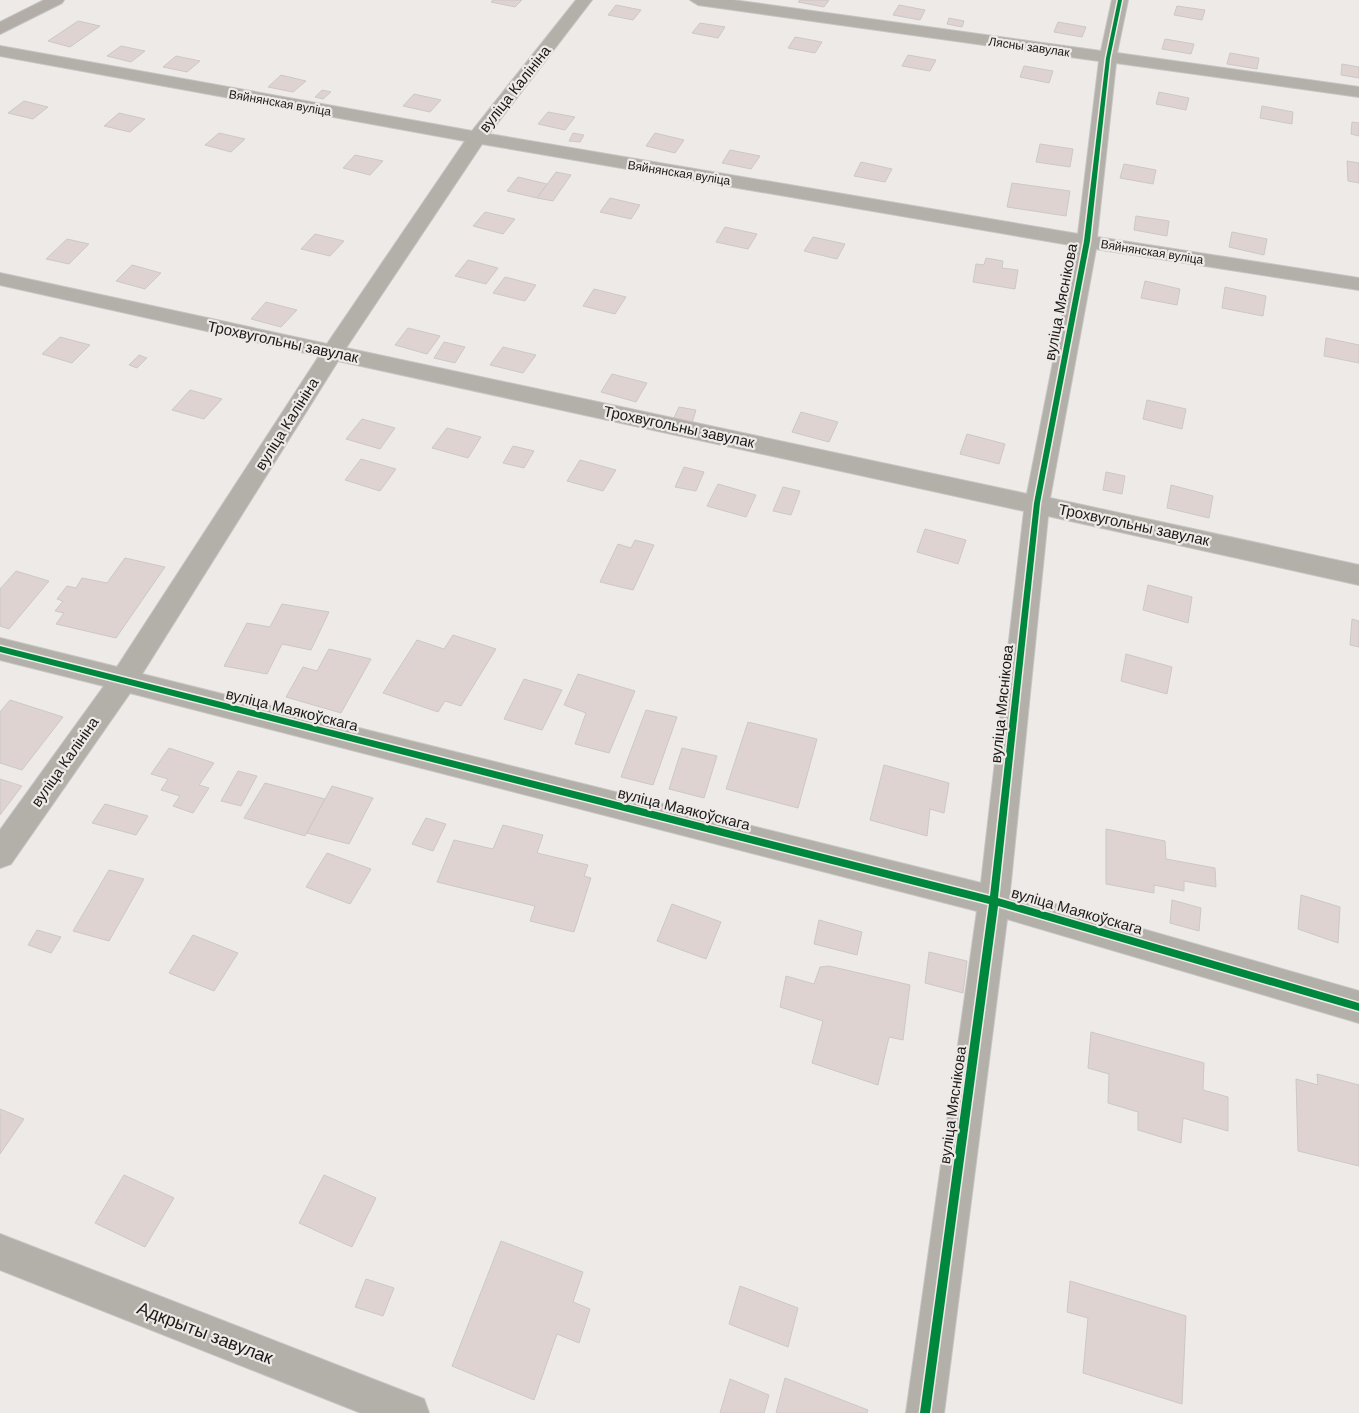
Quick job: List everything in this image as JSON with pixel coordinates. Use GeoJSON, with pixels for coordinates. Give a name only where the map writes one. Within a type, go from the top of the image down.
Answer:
{"type":"FeatureCollection","features":[{"type":"Feature","properties":{"kind":"main road"},"geometry":{"type":"LineString","coordinates":[[0,29],[56,0]]}},
{"type":"Feature","properties":{"kind":"street","name":"вуліца Калініна"},"geometry":{"type":"LineString","coordinates":[[0,854],[123,681],[332,353],[476,139],[584,0]]}},
{"type":"Feature","properties":{"kind":"street","name":"Лясны завулак"},"geometry":{"type":"LineString","coordinates":[[698,0],[1359,92]]}},
{"type":"Feature","properties":{"kind":"street","name":"вуліца Мяснікова"},"geometry":{"type":"LineString","coordinates":[[925,1413],[994,901],[1037,504],[1087,241],[1108,58],[1120,0]]}},
{"type":"Feature","properties":{"kind":"street","name":"Вяйнянская вуліца"},"geometry":{"type":"LineString","coordinates":[[0,51],[476,139],[1087,241],[1359,284]]}},
{"type":"Feature","properties":{"kind":"street","name":"Трохвугольны завулак"},"geometry":{"type":"LineString","coordinates":[[0,279],[332,353],[1359,575]]}},
{"type":"Feature","properties":{"kind":"street","name":"вуліца Маякоўскага"},"geometry":{"type":"LineString","coordinates":[[0,649],[994,901],[1359,1007]]}},
{"type":"Feature","properties":{"kind":"street","name":"Адкрыты завулак"},"geometry":{"type":"LineString","coordinates":[[0,1252],[410,1413]]}},
{"type":"Feature","properties":{"kind":"building"},"geometry":{"type":"Polygon","coordinates":[[[493,0],[522,0],[515,7],[491,2],[493,0]]]}},
{"type":"Feature","properties":{"kind":"building"},"geometry":{"type":"Polygon","coordinates":[[[800,0],[829,0],[824,7],[798,2],[800,0]]]}},
{"type":"Feature","properties":{"kind":"building"},"geometry":{"type":"Polygon","coordinates":[[[616,5],[641,10],[633,20],[608,15],[616,5]]]}},
{"type":"Feature","properties":{"kind":"building"},"geometry":{"type":"Polygon","coordinates":[[[899,5],[925,10],[920,20],[893,15],[899,5]]]}},
{"type":"Feature","properties":{"kind":"building"},"geometry":{"type":"Polygon","coordinates":[[[1177,6],[1205,10],[1202,20],[1174,15],[1177,6]]]}},
{"type":"Feature","properties":{"kind":"building"},"geometry":{"type":"Polygon","coordinates":[[[949,18],[964,21],[962,27],[947,24],[949,18]]]}},
{"type":"Feature","properties":{"kind":"building"},"geometry":{"type":"Polygon","coordinates":[[[78,21],[100,26],[70,47],[48,41],[78,21]]]}},
{"type":"Feature","properties":{"kind":"building"},"geometry":{"type":"Polygon","coordinates":[[[1058,22],[1086,27],[1082,37],[1054,32],[1058,22]]]}},
{"type":"Feature","properties":{"kind":"building"},"geometry":{"type":"Polygon","coordinates":[[[700,23],[725,27],[718,38],[692,33],[700,23]]]}},
{"type":"Feature","properties":{"kind":"building"},"geometry":{"type":"Polygon","coordinates":[[[795,37],[822,42],[815,53],[788,48],[795,37]]]}},
{"type":"Feature","properties":{"kind":"building"},"geometry":{"type":"Polygon","coordinates":[[[1165,39],[1194,44],[1191,54],[1162,49],[1165,39]]]}},
{"type":"Feature","properties":{"kind":"building"},"geometry":{"type":"Polygon","coordinates":[[[121,46],[145,51],[131,62],[107,56],[121,46]]]}},
{"type":"Feature","properties":{"kind":"building"},"geometry":{"type":"Polygon","coordinates":[[[1230,53],[1259,58],[1257,69],[1227,64],[1230,53]]]}},
{"type":"Feature","properties":{"kind":"building"},"geometry":{"type":"Polygon","coordinates":[[[908,55],[936,60],[930,71],[902,66],[908,55]]]}},
{"type":"Feature","properties":{"kind":"building"},"geometry":{"type":"Polygon","coordinates":[[[176,56],[200,61],[187,72],[163,67],[176,56]]]}},
{"type":"Feature","properties":{"kind":"building"},"geometry":{"type":"Polygon","coordinates":[[[1342,64],[1359,67],[1359,78],[1341,75],[1342,64]]]}},
{"type":"Feature","properties":{"kind":"building"},"geometry":{"type":"Polygon","coordinates":[[[1024,66],[1053,71],[1049,83],[1020,77],[1024,66]]]}},
{"type":"Feature","properties":{"kind":"building"},"geometry":{"type":"Polygon","coordinates":[[[281,75],[306,81],[293,92],[268,87],[281,75]]]}},
{"type":"Feature","properties":{"kind":"building"},"geometry":{"type":"Polygon","coordinates":[[[322,90],[331,92],[323,99],[315,97],[322,90]]]}},
{"type":"Feature","properties":{"kind":"building"},"geometry":{"type":"Polygon","coordinates":[[[1159,92],[1189,98],[1186,110],[1156,104],[1159,92]]]}},
{"type":"Feature","properties":{"kind":"building"},"geometry":{"type":"Polygon","coordinates":[[[414,94],[441,100],[430,112],[403,106],[414,94]]]}},
{"type":"Feature","properties":{"kind":"building"},"geometry":{"type":"Polygon","coordinates":[[[24,101],[48,107],[33,119],[8,113],[24,101]]]}},
{"type":"Feature","properties":{"kind":"building"},"geometry":{"type":"Polygon","coordinates":[[[1262,106],[1293,112],[1292,124],[1260,118],[1262,106]]]}},
{"type":"Feature","properties":{"kind":"building"},"geometry":{"type":"Polygon","coordinates":[[[548,112],[575,117],[565,130],[538,124],[548,112]]]}},
{"type":"Feature","properties":{"kind":"building"},"geometry":{"type":"Polygon","coordinates":[[[119,113],[145,119],[130,132],[104,126],[119,113]]]}},
{"type":"Feature","properties":{"kind":"building"},"geometry":{"type":"Polygon","coordinates":[[[1352,122],[1359,123],[1359,136],[1351,134],[1352,122]]]}},
{"type":"Feature","properties":{"kind":"building"},"geometry":{"type":"Polygon","coordinates":[[[219,133],[245,139],[231,152],[205,145],[219,133]]]}},
{"type":"Feature","properties":{"kind":"building"},"geometry":{"type":"Polygon","coordinates":[[[573,133],[584,135],[580,142],[569,141],[573,133]]]}},
{"type":"Feature","properties":{"kind":"building"},"geometry":{"type":"Polygon","coordinates":[[[655,133],[684,140],[675,153],[646,146],[655,133]]]}},
{"type":"Feature","properties":{"kind":"building"},"geometry":{"type":"Polygon","coordinates":[[[1040,144],[1073,149],[1070,167],[1036,162],[1040,144]]]}},
{"type":"Feature","properties":{"kind":"building"},"geometry":{"type":"Polygon","coordinates":[[[730,150],[760,156],[751,169],[722,163],[730,150]]]}},
{"type":"Feature","properties":{"kind":"building"},"geometry":{"type":"Polygon","coordinates":[[[355,155],[383,161],[370,175],[343,168],[355,155]]]}},
{"type":"Feature","properties":{"kind":"building"},"geometry":{"type":"Polygon","coordinates":[[[1347,161],[1359,163],[1359,183],[1348,181],[1347,161]]]}},
{"type":"Feature","properties":{"kind":"building"},"geometry":{"type":"Polygon","coordinates":[[[861,162],[892,169],[885,182],[854,176],[861,162]]]}},
{"type":"Feature","properties":{"kind":"building"},"geometry":{"type":"Polygon","coordinates":[[[1124,164],[1156,170],[1153,184],[1120,178],[1124,164]]]}},
{"type":"Feature","properties":{"kind":"building"},"geometry":{"type":"Polygon","coordinates":[[[556,172],[571,175],[553,201],[537,198],[556,172]]]}},
{"type":"Feature","properties":{"kind":"building"},"geometry":{"type":"Polygon","coordinates":[[[518,177],[547,184],[537,198],[507,191],[518,177]]]}},
{"type":"Feature","properties":{"kind":"building"},"geometry":{"type":"Polygon","coordinates":[[[1012,183],[1070,191],[1066,216],[1007,207],[1012,183]]]}},
{"type":"Feature","properties":{"kind":"building"},"geometry":{"type":"Polygon","coordinates":[[[610,198],[640,205],[631,219],[600,212],[610,198]]]}},
{"type":"Feature","properties":{"kind":"building"},"geometry":{"type":"Polygon","coordinates":[[[485,212],[515,219],[503,234],[473,226],[485,212]]]}},
{"type":"Feature","properties":{"kind":"building"},"geometry":{"type":"Polygon","coordinates":[[[1136,216],[1169,221],[1167,236],[1134,230],[1136,216]]]}},
{"type":"Feature","properties":{"kind":"building"},"geometry":{"type":"Polygon","coordinates":[[[725,227],[757,234],[748,249],[716,242],[725,227]]]}},
{"type":"Feature","properties":{"kind":"building"},"geometry":{"type":"Polygon","coordinates":[[[1232,232],[1267,239],[1264,255],[1229,247],[1232,232]]]}},
{"type":"Feature","properties":{"kind":"building"},"geometry":{"type":"Polygon","coordinates":[[[315,234],[344,241],[330,256],[301,249],[315,234]]]}},
{"type":"Feature","properties":{"kind":"building"},"geometry":{"type":"Polygon","coordinates":[[[813,237],[845,244],[837,259],[804,251],[813,237]]]}},
{"type":"Feature","properties":{"kind":"building"},"geometry":{"type":"Polygon","coordinates":[[[67,239],[89,244],[69,264],[46,259],[67,239]]]}},
{"type":"Feature","properties":{"kind":"building"},"geometry":{"type":"Polygon","coordinates":[[[986,258],[1003,261],[1002,268],[1018,270],[1015,289],[973,282],[976,264],[984,265],[986,258]]]}},
{"type":"Feature","properties":{"kind":"building"},"geometry":{"type":"Polygon","coordinates":[[[468,260],[498,268],[486,284],[455,276],[468,260]]]}},
{"type":"Feature","properties":{"kind":"building"},"geometry":{"type":"Polygon","coordinates":[[[132,265],[161,273],[145,289],[116,281],[132,265]]]}},
{"type":"Feature","properties":{"kind":"building"},"geometry":{"type":"Polygon","coordinates":[[[505,277],[536,285],[525,301],[493,293],[505,277]]]}},
{"type":"Feature","properties":{"kind":"building"},"geometry":{"type":"Polygon","coordinates":[[[1145,281],[1180,289],[1177,305],[1141,298],[1145,281]]]}},
{"type":"Feature","properties":{"kind":"building"},"geometry":{"type":"Polygon","coordinates":[[[1225,287],[1266,296],[1263,316],[1222,308],[1225,287]]]}},
{"type":"Feature","properties":{"kind":"building"},"geometry":{"type":"Polygon","coordinates":[[[594,289],[626,297],[615,314],[583,306],[594,289]]]}},
{"type":"Feature","properties":{"kind":"building"},"geometry":{"type":"Polygon","coordinates":[[[266,302],[297,310],[281,327],[251,319],[266,302]]]}},
{"type":"Feature","properties":{"kind":"building"},"geometry":{"type":"Polygon","coordinates":[[[408,328],[440,336],[427,354],[395,345],[408,328]]]}},
{"type":"Feature","properties":{"kind":"building"},"geometry":{"type":"Polygon","coordinates":[[[60,337],[90,345],[72,363],[42,354],[60,337]]]}},
{"type":"Feature","properties":{"kind":"building"},"geometry":{"type":"Polygon","coordinates":[[[1326,338],[1359,345],[1359,363],[1324,356],[1326,338]]]}},
{"type":"Feature","properties":{"kind":"building"},"geometry":{"type":"Polygon","coordinates":[[[444,342],[465,347],[455,363],[434,358],[444,342]]]}},
{"type":"Feature","properties":{"kind":"building"},"geometry":{"type":"Polygon","coordinates":[[[503,347],[536,355],[523,373],[490,365],[503,347]]]}},
{"type":"Feature","properties":{"kind":"building"},"geometry":{"type":"Polygon","coordinates":[[[139,355],[147,358],[137,368],[129,365],[139,355]]]}},
{"type":"Feature","properties":{"kind":"building"},"geometry":{"type":"Polygon","coordinates":[[[612,374],[647,383],[636,402],[601,392],[612,374]]]}},
{"type":"Feature","properties":{"kind":"building"},"geometry":{"type":"Polygon","coordinates":[[[190,390],[222,399],[204,419],[172,410],[190,390]]]}},
{"type":"Feature","properties":{"kind":"building"},"geometry":{"type":"Polygon","coordinates":[[[1147,400],[1186,409],[1182,429],[1143,419],[1147,400]]]}},
{"type":"Feature","properties":{"kind":"building"},"geometry":{"type":"Polygon","coordinates":[[[679,407],[696,410],[692,423],[673,420],[679,407]]]}},
{"type":"Feature","properties":{"kind":"building"},"geometry":{"type":"Polygon","coordinates":[[[801,412],[838,422],[829,442],[792,432],[801,412]]]}},
{"type":"Feature","properties":{"kind":"building"},"geometry":{"type":"Polygon","coordinates":[[[362,419],[395,428],[380,449],[346,439],[362,419]]]}},
{"type":"Feature","properties":{"kind":"building"},"geometry":{"type":"Polygon","coordinates":[[[447,428],[481,437],[468,458],[432,448],[447,428]]]}},
{"type":"Feature","properties":{"kind":"building"},"geometry":{"type":"Polygon","coordinates":[[[967,434],[1005,444],[999,464],[960,454],[967,434]]]}},
{"type":"Feature","properties":{"kind":"building"},"geometry":{"type":"Polygon","coordinates":[[[513,446],[534,451],[524,468],[503,463],[513,446]]]}},
{"type":"Feature","properties":{"kind":"building"},"geometry":{"type":"Polygon","coordinates":[[[361,459],[396,469],[380,491],[345,480],[361,459]]]}},
{"type":"Feature","properties":{"kind":"building"},"geometry":{"type":"Polygon","coordinates":[[[580,460],[616,470],[603,491],[567,481],[580,460]]]}},
{"type":"Feature","properties":{"kind":"building"},"geometry":{"type":"Polygon","coordinates":[[[684,467],[704,472],[696,491],[675,487],[684,467]]]}},
{"type":"Feature","properties":{"kind":"building"},"geometry":{"type":"Polygon","coordinates":[[[1106,472],[1125,476],[1122,494],[1103,490],[1106,472]]]}},
{"type":"Feature","properties":{"kind":"building"},"geometry":{"type":"Polygon","coordinates":[[[718,484],[756,495],[746,517],[707,506],[718,484]]]}},
{"type":"Feature","properties":{"kind":"building"},"geometry":{"type":"Polygon","coordinates":[[[1171,485],[1213,496],[1209,518],[1167,508],[1171,485]]]}},
{"type":"Feature","properties":{"kind":"building"},"geometry":{"type":"Polygon","coordinates":[[[783,487],[800,491],[791,515],[773,511],[783,487]]]}},
{"type":"Feature","properties":{"kind":"building"},"geometry":{"type":"Polygon","coordinates":[[[925,529],[966,540],[958,564],[917,552],[925,529]]]}},
{"type":"Feature","properties":{"kind":"building"},"geometry":{"type":"Polygon","coordinates":[[[635,540],[654,545],[633,590],[600,582],[618,544],[631,548],[635,540]]]}},
{"type":"Feature","properties":{"kind":"building"},"geometry":{"type":"Polygon","coordinates":[[[125,558],[165,567],[116,638],[56,624],[64,613],[55,611],[63,601],[57,599],[67,586],[76,588],[82,578],[107,583],[125,558]]]}},
{"type":"Feature","properties":{"kind":"building"},"geometry":{"type":"Polygon","coordinates":[[[16,571],[49,581],[9,629],[0,626],[0,589],[16,571]]]}},
{"type":"Feature","properties":{"kind":"building"},"geometry":{"type":"Polygon","coordinates":[[[1148,585],[1192,597],[1188,623],[1143,610],[1148,585]]]}},
{"type":"Feature","properties":{"kind":"building"},"geometry":{"type":"Polygon","coordinates":[[[282,604],[329,612],[311,650],[282,644],[267,674],[224,666],[247,623],[270,627],[282,604]]]}},
{"type":"Feature","properties":{"kind":"building"},"geometry":{"type":"Polygon","coordinates":[[[1352,619],[1359,621],[1359,647],[1350,645],[1352,619]]]}},
{"type":"Feature","properties":{"kind":"building"},"geometry":{"type":"Polygon","coordinates":[[[453,635],[496,649],[461,706],[445,701],[438,712],[383,693],[417,640],[444,649],[453,635]]]}},
{"type":"Feature","properties":{"kind":"building"},"geometry":{"type":"Polygon","coordinates":[[[329,649],[371,659],[341,713],[286,697],[303,667],[317,671],[329,649]]]}},
{"type":"Feature","properties":{"kind":"building"},"geometry":{"type":"Polygon","coordinates":[[[1126,654],[1172,667],[1167,694],[1121,681],[1126,654]]]}},
{"type":"Feature","properties":{"kind":"building"},"geometry":{"type":"Polygon","coordinates":[[[578,674],[635,691],[609,753],[575,744],[586,713],[564,705],[578,674]]]}},
{"type":"Feature","properties":{"kind":"building"},"geometry":{"type":"Polygon","coordinates":[[[524,679],[562,690],[542,730],[504,719],[524,679]]]}},
{"type":"Feature","properties":{"kind":"building"},"geometry":{"type":"Polygon","coordinates":[[[10,700],[63,717],[22,770],[0,763],[0,712],[10,700]]]}},
{"type":"Feature","properties":{"kind":"building"},"geometry":{"type":"Polygon","coordinates":[[[646,710],[677,717],[653,785],[621,777],[646,710]]]}},
{"type":"Feature","properties":{"kind":"building"},"geometry":{"type":"Polygon","coordinates":[[[748,722],[817,739],[798,808],[726,789],[748,722]]]}},
{"type":"Feature","properties":{"kind":"building"},"geometry":{"type":"Polygon","coordinates":[[[169,748],[214,763],[199,785],[209,788],[193,813],[173,806],[180,796],[161,790],[168,779],[151,774],[169,748]]]}},
{"type":"Feature","properties":{"kind":"building"},"geometry":{"type":"Polygon","coordinates":[[[682,748],[717,756],[704,798],[669,789],[682,748]]]}},
{"type":"Feature","properties":{"kind":"building"},"geometry":{"type":"Polygon","coordinates":[[[884,765],[949,783],[944,813],[930,809],[927,836],[870,820],[884,765]]]}},
{"type":"Feature","properties":{"kind":"building"},"geometry":{"type":"Polygon","coordinates":[[[238,771],[257,776],[241,806],[221,801],[238,771]]]}},
{"type":"Feature","properties":{"kind":"building"},"geometry":{"type":"Polygon","coordinates":[[[0,779],[22,786],[0,815],[0,779]]]}},
{"type":"Feature","properties":{"kind":"building"},"geometry":{"type":"Polygon","coordinates":[[[265,783],[325,799],[305,836],[244,818],[265,783]]]}},
{"type":"Feature","properties":{"kind":"building"},"geometry":{"type":"Polygon","coordinates":[[[332,786],[373,798],[349,844],[307,833],[332,786]]]}},
{"type":"Feature","properties":{"kind":"building"},"geometry":{"type":"Polygon","coordinates":[[[105,804],[148,816],[136,835],[92,823],[105,804]]]}},
{"type":"Feature","properties":{"kind":"building"},"geometry":{"type":"Polygon","coordinates":[[[426,818],[446,824],[433,851],[412,844],[426,818]]]}},
{"type":"Feature","properties":{"kind":"building"},"geometry":{"type":"Polygon","coordinates":[[[503,825],[543,835],[537,853],[588,865],[584,876],[591,878],[574,932],[530,921],[535,906],[437,882],[454,840],[493,849],[503,825]]]}},
{"type":"Feature","properties":{"kind":"building"},"geometry":{"type":"Polygon","coordinates":[[[1106,829],[1165,841],[1166,859],[1215,868],[1216,887],[1184,881],[1184,891],[1154,885],[1154,893],[1106,884],[1106,829]]]}},
{"type":"Feature","properties":{"kind":"building"},"geometry":{"type":"Polygon","coordinates":[[[327,853],[371,869],[350,904],[306,887],[327,853]]]}},
{"type":"Feature","properties":{"kind":"building"},"geometry":{"type":"Polygon","coordinates":[[[109,870],[144,879],[109,941],[73,931],[109,870]]]}},
{"type":"Feature","properties":{"kind":"building"},"geometry":{"type":"Polygon","coordinates":[[[1301,895],[1340,907],[1338,943],[1298,929],[1301,895]]]}},
{"type":"Feature","properties":{"kind":"building"},"geometry":{"type":"Polygon","coordinates":[[[1172,900],[1201,908],[1199,931],[1170,923],[1172,900]]]}},
{"type":"Feature","properties":{"kind":"building"},"geometry":{"type":"Polygon","coordinates":[[[672,904],[721,922],[706,959],[657,941],[672,904]]]}},
{"type":"Feature","properties":{"kind":"building"},"geometry":{"type":"Polygon","coordinates":[[[819,920],[862,932],[857,955],[814,944],[819,920]]]}},
{"type":"Feature","properties":{"kind":"building"},"geometry":{"type":"Polygon","coordinates":[[[37,930],[61,937],[51,953],[28,945],[37,930]]]}},
{"type":"Feature","properties":{"kind":"building"},"geometry":{"type":"Polygon","coordinates":[[[193,935],[238,953],[214,991],[169,973],[193,935]]]}},
{"type":"Feature","properties":{"kind":"building"},"geometry":{"type":"Polygon","coordinates":[[[929,952],[967,961],[963,993],[925,983],[929,952]]]}},
{"type":"Feature","properties":{"kind":"building"},"geometry":{"type":"Polygon","coordinates":[[[829,966],[910,985],[903,1040],[889,1037],[878,1085],[812,1063],[823,1021],[780,1007],[786,976],[814,984],[820,967],[829,966]]]}},
{"type":"Feature","properties":{"kind":"building"},"geometry":{"type":"Polygon","coordinates":[[[1091,1032],[1204,1063],[1203,1090],[1228,1097],[1228,1131],[1183,1118],[1181,1143],[1138,1130],[1138,1112],[1108,1103],[1109,1074],[1088,1068],[1091,1032]]]}},
{"type":"Feature","properties":{"kind":"building"},"geometry":{"type":"Polygon","coordinates":[[[1317,1074],[1359,1085],[1359,1166],[1298,1151],[1296,1079],[1318,1085],[1317,1074]]]}},
{"type":"Feature","properties":{"kind":"building"},"geometry":{"type":"Polygon","coordinates":[[[0,1109],[24,1119],[0,1154],[0,1109]]]}},
{"type":"Feature","properties":{"kind":"building"},"geometry":{"type":"Polygon","coordinates":[[[124,1175],[174,1198],[145,1247],[95,1223],[124,1175]]]}},
{"type":"Feature","properties":{"kind":"building"},"geometry":{"type":"Polygon","coordinates":[[[324,1175],[376,1198],[352,1247],[299,1223],[324,1175]]]}},
{"type":"Feature","properties":{"kind":"building"},"geometry":{"type":"Polygon","coordinates":[[[501,1241],[583,1272],[573,1302],[590,1309],[579,1343],[557,1334],[534,1400],[452,1366],[501,1241]]]}},
{"type":"Feature","properties":{"kind":"building"},"geometry":{"type":"Polygon","coordinates":[[[366,1279],[394,1288],[383,1316],[355,1307],[366,1279]]]}},
{"type":"Feature","properties":{"kind":"building"},"geometry":{"type":"Polygon","coordinates":[[[1070,1281],[1186,1316],[1182,1404],[1083,1373],[1088,1318],[1067,1312],[1070,1281]]]}},
{"type":"Feature","properties":{"kind":"building"},"geometry":{"type":"Polygon","coordinates":[[[740,1286],[798,1308],[788,1347],[729,1324],[740,1286]]]}},
{"type":"Feature","properties":{"kind":"building"},"geometry":{"type":"Polygon","coordinates":[[[785,1378],[868,1410],[867,1413],[776,1413],[785,1378]]]}},
{"type":"Feature","properties":{"kind":"building"},"geometry":{"type":"Polygon","coordinates":[[[730,1379],[769,1395],[764,1413],[720,1413],[730,1379]]]}},
{"type":"Feature","properties":{"kind":"cycle path"},"geometry":{"type":"LineString","coordinates":[[925,1413],[994,901],[1037,503],[1087,241],[1108,58],[1120,0]]}},
{"type":"Feature","properties":{"kind":"cycle path"},"geometry":{"type":"LineString","coordinates":[[0,649],[994,901],[1359,1007]]}}]}
